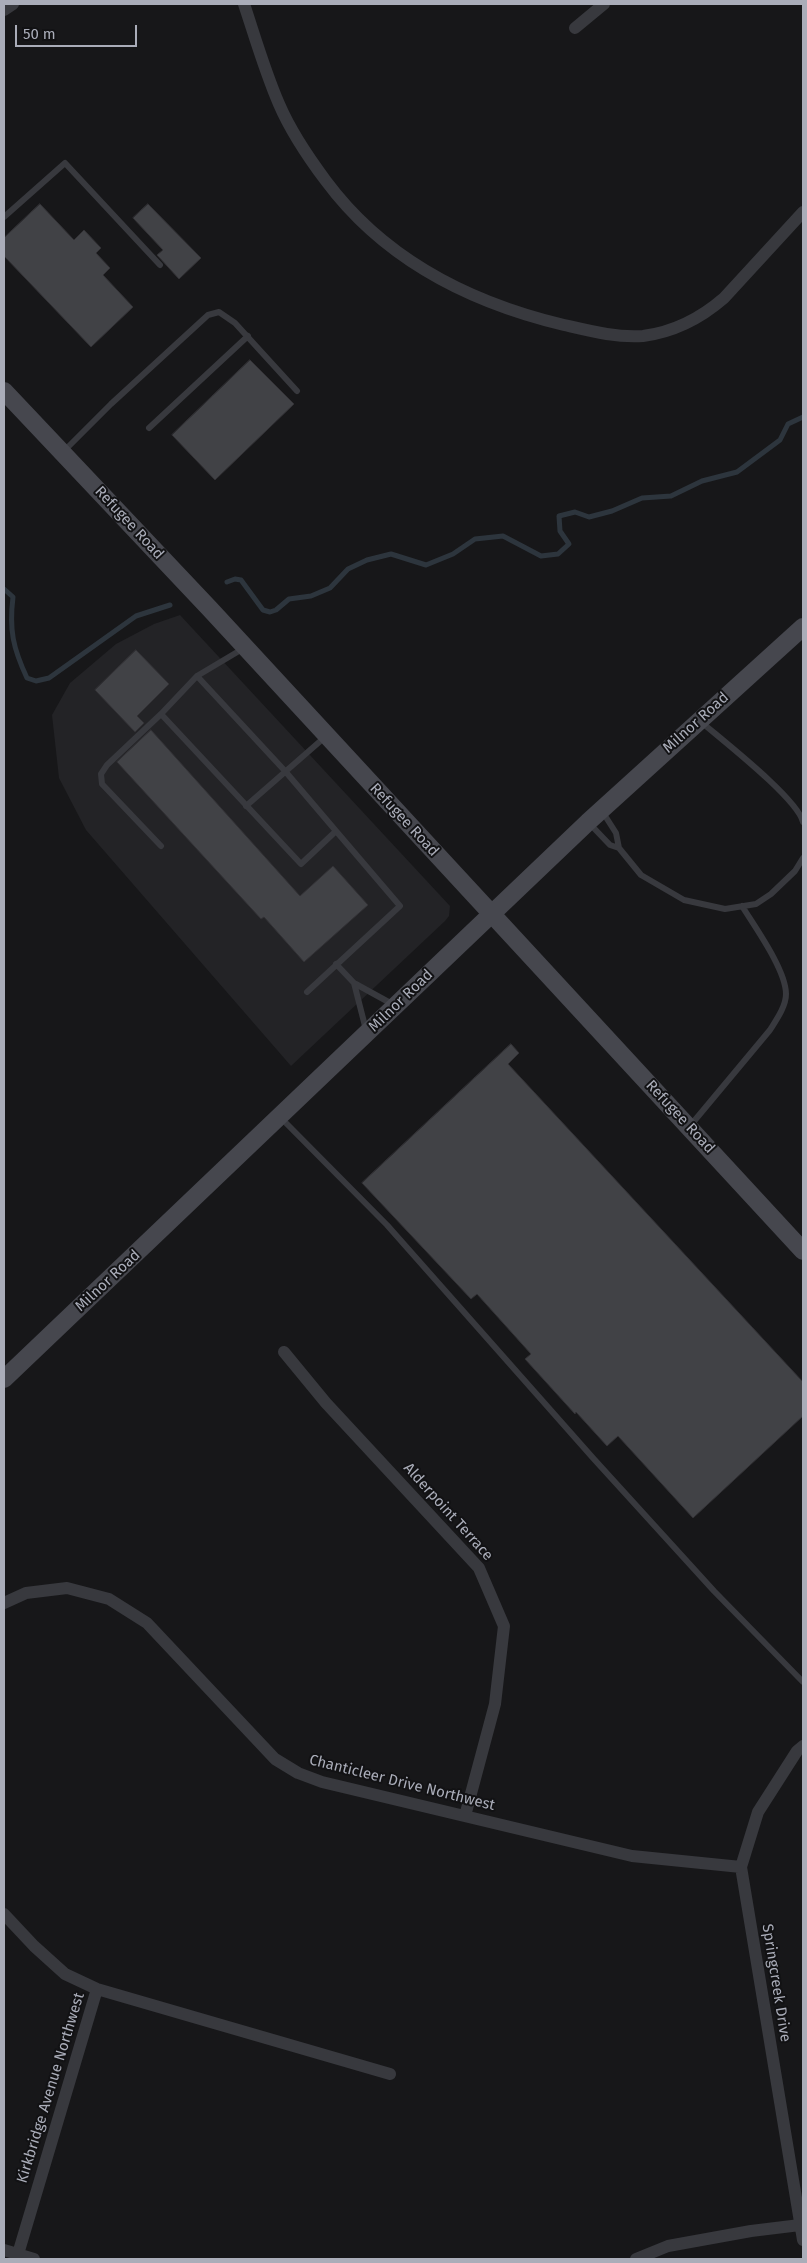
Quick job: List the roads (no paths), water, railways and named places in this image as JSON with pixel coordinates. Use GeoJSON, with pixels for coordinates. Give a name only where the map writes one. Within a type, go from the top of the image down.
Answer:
{"type":"FeatureCollection","features":[{"type":"Feature","properties":{"kind":"main road","name":"Refugee Road"},"geometry":{"type":"LineString","coordinates":[[4,390],[803,1252]]}},
{"type":"Feature","properties":{"kind":"main road","name":"Milnor Road"},"geometry":{"type":"LineString","coordinates":[[4,1379],[595,816],[803,627]]}},
{"type":"Feature","properties":{"kind":"street"},"geometry":{"type":"LineString","coordinates":[[4,10],[13,4]]}},
{"type":"Feature","properties":{"kind":"street"},"geometry":{"type":"LineString","coordinates":[[244,4],[278,102],[298,141],[342,201],[376,235],[414,264],[435,277],[501,306],[544,320],[614,335],[642,336],[662,332],[685,324],[710,310],[724,298],[803,212]]}},
{"type":"Feature","properties":{"kind":"street"},"geometry":{"type":"LineString","coordinates":[[575,28],[604,4]]}},
{"type":"Feature","properties":{"kind":"street","name":"Alderpoint Terrace"},"geometry":{"type":"LineString","coordinates":[[284,1352],[326,1403],[480,1568],[504,1626],[494,1704],[465,1816]]}},
{"type":"Feature","properties":{"kind":"street","name":"Chanticleer Drive Northwest"},"geometry":{"type":"LineString","coordinates":[[4,1603],[26,1593],[67,1588],[109,1599],[147,1623],[275,1759],[298,1773],[322,1782],[632,1856],[741,1867]]}},
{"type":"Feature","properties":{"kind":"street","name":"Springcreek Drive"},"geometry":{"type":"LineString","coordinates":[[803,1746],[758,1812],[741,1867],[803,2240]]}},
{"type":"Feature","properties":{"kind":"street"},"geometry":{"type":"LineString","coordinates":[[4,1914],[34,1946],[65,1974],[97,1989],[390,2074]]}},
{"type":"Feature","properties":{"kind":"street","name":"Kirkbridge Avenue Northwest"},"geometry":{"type":"LineString","coordinates":[[18,2254],[97,1989]]}},
{"type":"Feature","properties":{"kind":"street"},"geometry":{"type":"LineString","coordinates":[[636,2259],[668,2246],[751,2231],[800,2225]]}},
{"type":"Feature","properties":{"kind":"street"},"geometry":{"type":"LineString","coordinates":[[4,2250],[34,2259]]}},
{"type":"Feature","properties":{"kind":"lane"},"geometry":{"type":"LineString","coordinates":[[4,217],[65,163],[160,265]]}},
{"type":"Feature","properties":{"kind":"lane"},"geometry":{"type":"LineString","coordinates":[[62,453],[111,404],[208,315],[219,312],[235,323],[248,336],[297,391]]}},
{"type":"Feature","properties":{"kind":"lane"},"geometry":{"type":"LineString","coordinates":[[149,428],[248,336]]}},
{"type":"Feature","properties":{"kind":"lane"},"geometry":{"type":"LineString","coordinates":[[161,846],[102,784],[101,774],[107,765],[161,714],[197,676],[245,648]]}},
{"type":"Feature","properties":{"kind":"lane"},"geometry":{"type":"LineString","coordinates":[[197,676],[285,771],[400,906],[307,992]]}},
{"type":"Feature","properties":{"kind":"lane"},"geometry":{"type":"LineString","coordinates":[[161,714],[301,864],[336,831]]}},
{"type":"Feature","properties":{"kind":"lane"},"geometry":{"type":"LineString","coordinates":[[699,720],[765,777],[795,808],[803,822]]}},
{"type":"Feature","properties":{"kind":"lane"},"geometry":{"type":"LineString","coordinates":[[246,806],[326,736]]}},
{"type":"Feature","properties":{"kind":"lane"},"geometry":{"type":"LineString","coordinates":[[595,816],[610,845],[619,848]]}},
{"type":"Feature","properties":{"kind":"lane"},"geometry":{"type":"LineString","coordinates":[[595,816],[616,833],[619,848],[641,874],[684,900],[725,910],[756,904],[771,894],[795,871],[803,858]]}},
{"type":"Feature","properties":{"kind":"lane"},"geometry":{"type":"LineString","coordinates":[[689,1127],[770,1030],[780,1013],[786,994],[782,976],[768,948],[742,906]]}},
{"type":"Feature","properties":{"kind":"lane"},"geometry":{"type":"LineString","coordinates":[[336,964],[354,983],[395,1005]]}},
{"type":"Feature","properties":{"kind":"lane"},"geometry":{"type":"LineString","coordinates":[[354,983],[366,1034]]}},
{"type":"Feature","properties":{"kind":"lane"},"geometry":{"type":"LineString","coordinates":[[280,1117],[387,1225],[593,1458],[714,1591],[803,1682]]}},
{"type":"Feature","properties":{"kind":"waterway"},"geometry":{"type":"LineString","coordinates":[[227,582],[235,579],[241,580],[263,610],[270,612],[276,610],[289,599],[311,596],[330,588],[348,569],[367,560],[391,554],[426,565],[453,554],[475,539],[503,536],[541,556],[558,554],[569,544],[560,531],[559,516],[575,512],[589,517],[612,511],[642,498],[671,496],[702,481],[737,472],[780,440],[788,424],[803,417]]}},
{"type":"Feature","properties":{"kind":"waterway"},"geometry":{"type":"LineString","coordinates":[[4,589],[13,597],[12,629],[18,657],[27,678],[36,681],[49,678],[136,616],[170,605]]}}]}
